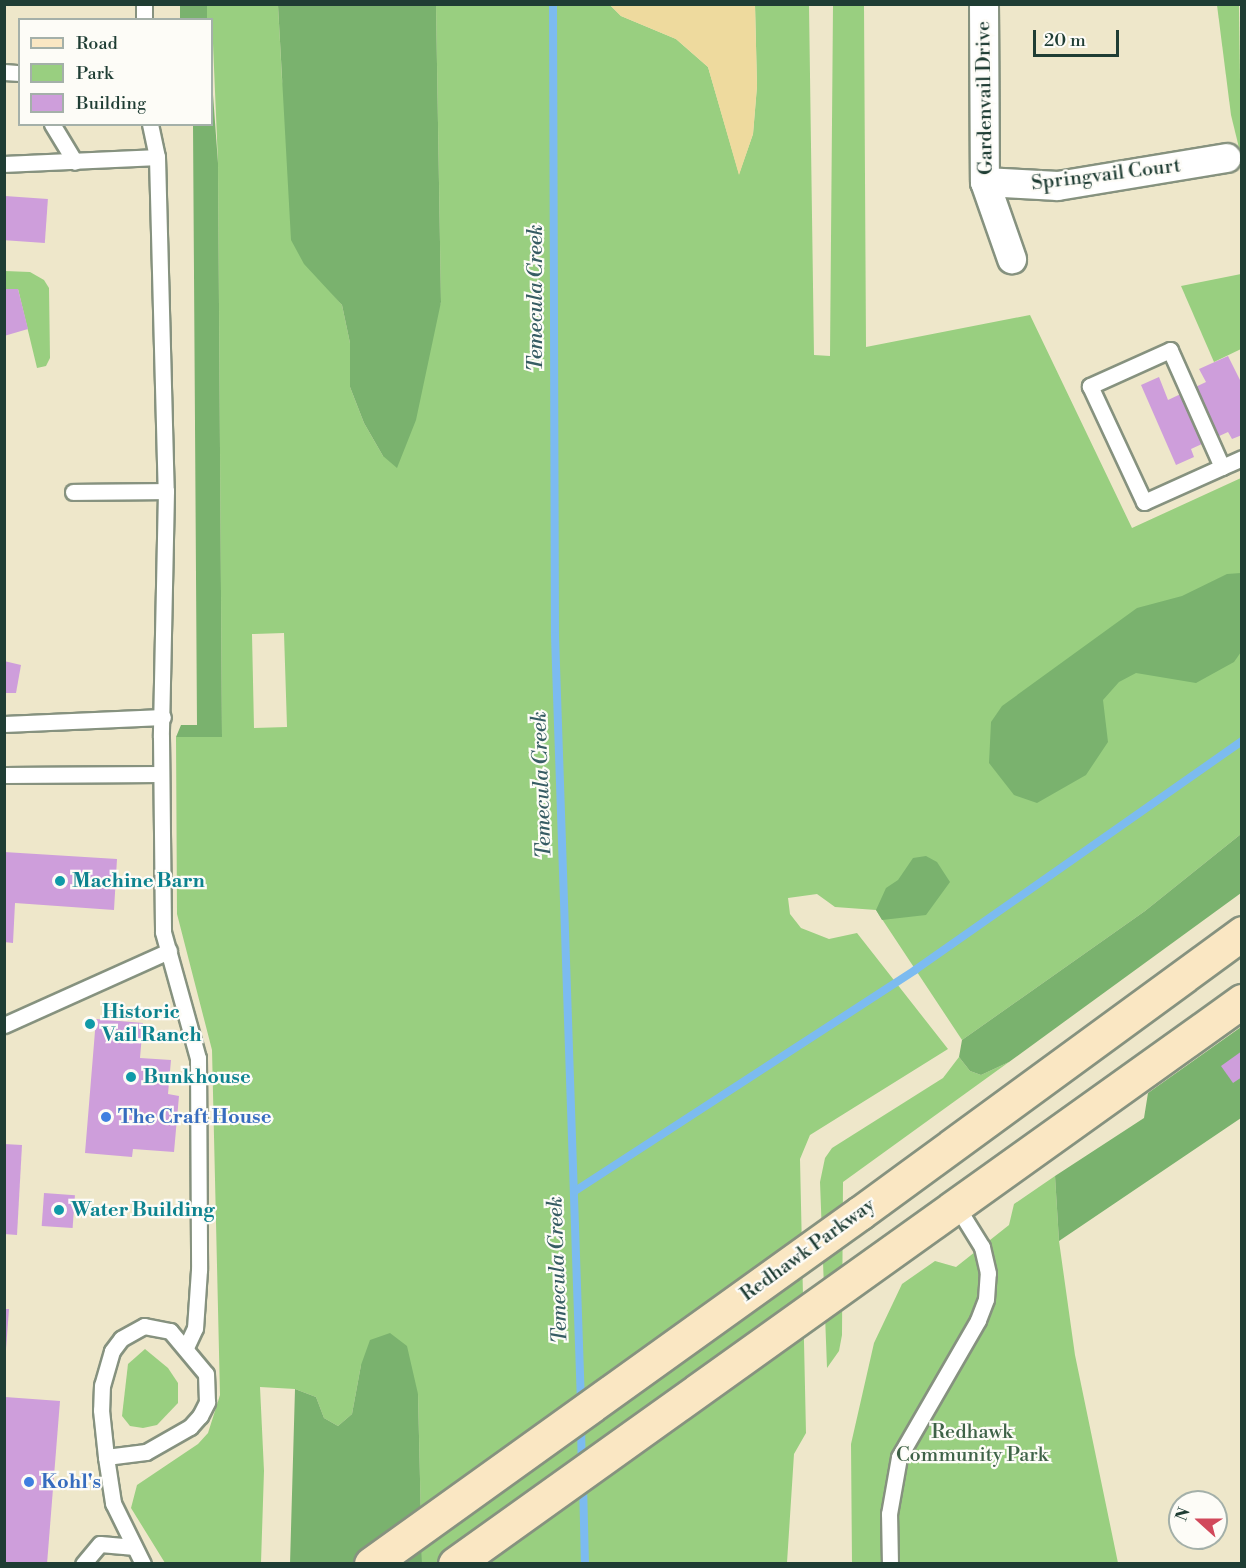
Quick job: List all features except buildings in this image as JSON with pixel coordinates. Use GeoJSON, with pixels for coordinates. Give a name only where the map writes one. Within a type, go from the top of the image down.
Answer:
{"type":"FeatureCollection","features":[{"type":"Feature","properties":{"kind":"main road","name":"Redhawk Parkway"},"geometry":{"type":"LineString","coordinates":[[370,1563],[860,1213],[1242,933]]}},
{"type":"Feature","properties":{"kind":"main road"},"geometry":{"type":"LineString","coordinates":[[455,1563],[1242,1001]]}},
{"type":"Feature","properties":{"kind":"street","name":"Gardenvail Drive"},"geometry":{"type":"LineString","coordinates":[[984,4],[985,182],[1012,259]]}},
{"type":"Feature","properties":{"kind":"street","name":"Springvail Court"},"geometry":{"type":"LineString","coordinates":[[985,182],[1058,186],[1227,158]]}},
{"type":"Feature","properties":{"kind":"lane"},"geometry":{"type":"LineString","coordinates":[[53,126],[75,162]]}},
{"type":"Feature","properties":{"kind":"lane"},"geometry":{"type":"LineString","coordinates":[[150,126],[157,157],[166,491],[161,774],[163,932],[198,1058],[199,1270],[195,1328],[186,1347]]}},
{"type":"Feature","properties":{"kind":"lane"},"geometry":{"type":"LineString","coordinates":[[4,164],[157,157]]}},
{"type":"Feature","properties":{"kind":"lane"},"geometry":{"type":"LineString","coordinates":[[1222,467],[1170,350],[1090,386],[1144,502],[1222,467],[1242,458]]}},
{"type":"Feature","properties":{"kind":"lane"},"geometry":{"type":"LineString","coordinates":[[73,492],[166,491]]}},
{"type":"Feature","properties":{"kind":"lane"},"geometry":{"type":"LineString","coordinates":[[4,724],[163,717]]}},
{"type":"Feature","properties":{"kind":"lane"},"geometry":{"type":"LineString","coordinates":[[4,775],[161,774]]}},
{"type":"Feature","properties":{"kind":"lane"},"geometry":{"type":"LineString","coordinates":[[4,1025],[169,951]]}},
{"type":"Feature","properties":{"kind":"lane"},"geometry":{"type":"LineString","coordinates":[[890,1563],[889,1514],[899,1457],[978,1320],[986,1299],[988,1273],[982,1247],[956,1205]]}},
{"type":"Feature","properties":{"kind":"lane"},"geometry":{"type":"LineString","coordinates":[[106,1457],[146,1452],[190,1427],[200,1416],[207,1402],[206,1374],[186,1347],[170,1331],[156,1325],[131,1331],[117,1345],[102,1384],[106,1457],[113,1503],[132,1547],[143,1563]]}},
{"type":"Feature","properties":{"kind":"lane"},"geometry":{"type":"LineString","coordinates":[[83,1563],[100,1544],[132,1547]]}},
{"type":"Feature","properties":{"kind":"green space"},"geometry":{"type":"Polygon","coordinates":[[[180,5],[207,5],[207,18],[180,18],[180,5]]]}},
{"type":"Feature","properties":{"kind":"green space"},"geometry":{"type":"Polygon","coordinates":[[[207,5],[278,5],[282,79],[324,284],[342,305],[350,343],[350,387],[364,423],[383,456],[441,302],[436,5],[610,5],[621,16],[676,39],[708,67],[739,174],[753,134],[757,86],[755,5],[809,5],[814,355],[830,356],[833,5],[864,5],[866,347],[1030,315],[1132,528],[1241,478],[1241,834],[1145,911],[962,1040],[876,910],[835,907],[817,894],[788,898],[790,914],[801,928],[829,939],[857,933],[948,1049],[810,1135],[800,1159],[806,1433],[794,1454],[787,1563],[422,1563],[418,1394],[361,1365],[352,1414],[338,1426],[324,1418],[316,1397],[295,1389],[260,1387],[264,1471],[261,1563],[165,1563],[131,1508],[137,1485],[198,1444],[208,1433],[220,1395],[212,1050],[177,914],[176,737],[222,736],[218,163],[213,18],[207,18],[207,5]],[[284,633],[252,634],[254,728],[287,727],[284,633]]]}},
{"type":"Feature","properties":{"kind":"green space"},"geometry":{"type":"Polygon","coordinates":[[[278,5],[436,5],[441,302],[416,420],[397,468],[383,456],[364,423],[350,387],[350,343],[342,305],[304,264],[291,240],[278,5]]]}},
{"type":"Feature","properties":{"kind":"green space"},"geometry":{"type":"Polygon","coordinates":[[[1217,5],[1239,5],[1241,156],[1231,115],[1217,5]]]}},
{"type":"Feature","properties":{"kind":"green space"},"geometry":{"type":"Polygon","coordinates":[[[213,95],[218,163],[222,737],[176,737],[181,725],[197,725],[193,126],[213,126],[213,95]]]}},
{"type":"Feature","properties":{"kind":"green space"},"geometry":{"type":"Polygon","coordinates":[[[5,271],[30,272],[44,280],[49,288],[50,358],[46,366],[37,368],[18,289],[5,289],[5,271]]]}},
{"type":"Feature","properties":{"kind":"green space"},"geometry":{"type":"Polygon","coordinates":[[[1241,274],[1241,349],[1214,362],[1181,286],[1241,274]]]}},
{"type":"Feature","properties":{"kind":"green space"},"geometry":{"type":"Polygon","coordinates":[[[1241,573],[1241,652],[1234,662],[1196,683],[1136,673],[1119,682],[1103,700],[1108,742],[1086,775],[1037,803],[1014,795],[989,763],[991,722],[1002,706],[1137,608],[1182,596],[1227,574],[1241,573]]]}},
{"type":"Feature","properties":{"kind":"green space"},"geometry":{"type":"Polygon","coordinates":[[[1241,834],[1241,893],[1009,1062],[981,1075],[970,1071],[959,1057],[962,1040],[1145,911],[1241,834]]]}},
{"type":"Feature","properties":{"kind":"green space"},"geometry":{"type":"Polygon","coordinates":[[[926,856],[937,862],[950,882],[926,915],[882,920],[876,910],[886,888],[898,880],[913,858],[926,856]]]}},
{"type":"Feature","properties":{"kind":"green space"},"geometry":{"type":"Polygon","coordinates":[[[1241,1027],[1241,1118],[1059,1241],[1055,1176],[1144,1118],[1148,1093],[1241,1027]]]}},
{"type":"Feature","properties":{"kind":"green space"},"geometry":{"type":"Polygon","coordinates":[[[959,1057],[970,1071],[981,1075],[1009,1062],[843,1182],[842,1335],[839,1351],[827,1368],[820,1182],[825,1158],[832,1148],[943,1078],[959,1057]]]}},
{"type":"Feature","properties":{"kind":"green space","name":"Redhawk Community Park"},"geometry":{"type":"Polygon","coordinates":[[[1055,1176],[1059,1241],[1075,1355],[1118,1563],[852,1564],[851,1444],[874,1343],[902,1284],[935,1261],[956,1267],[1009,1225],[1014,1204],[1055,1176]]]}},
{"type":"Feature","properties":{"kind":"green space"},"geometry":{"type":"Polygon","coordinates":[[[390,1333],[407,1346],[418,1394],[422,1563],[290,1564],[295,1389],[316,1397],[324,1418],[338,1426],[352,1414],[361,1365],[370,1340],[390,1333]]]}},
{"type":"Feature","properties":{"kind":"green space"},"geometry":{"type":"Polygon","coordinates":[[[145,1349],[168,1368],[178,1383],[178,1403],[157,1425],[143,1428],[130,1426],[122,1416],[128,1364],[145,1349]]]}},
{"type":"Feature","properties":{"kind":"sand"},"geometry":{"type":"Polygon","coordinates":[[[610,5],[755,5],[757,86],[753,134],[739,175],[708,67],[676,39],[621,16],[610,5]]]}},
{"type":"Feature","properties":{"kind":"waterway","name":"Temecula Creek"},"geometry":{"type":"LineString","coordinates":[[553,4],[555,636],[581,1405]]}},
{"type":"Feature","properties":{"kind":"waterway"},"geometry":{"type":"LineString","coordinates":[[575,1191],[915,970],[1242,741]]}},
{"type":"Feature","properties":{"kind":"waterway","name":"Temecula Creek"},"geometry":{"type":"LineString","coordinates":[[581,1423],[582,1462]]}},
{"type":"Feature","properties":{"kind":"waterway","name":"Temecula Creek"},"geometry":{"type":"LineString","coordinates":[[583,1483],[585,1564]]}},
{"type":"Feature","properties":{"kind":"place","name":"Machine Barn"},"geometry":{"type":"Point","coordinates":[60,881]}},
{"type":"Feature","properties":{"kind":"place","name":"Historic Vail Ranch"},"geometry":{"type":"Point","coordinates":[90,1024]}},
{"type":"Feature","properties":{"kind":"place","name":"Bunkhouse"},"geometry":{"type":"Point","coordinates":[131,1077]}},
{"type":"Feature","properties":{"kind":"place","name":"The Craft House"},"geometry":{"type":"Point","coordinates":[106,1117]}},
{"type":"Feature","properties":{"kind":"place","name":"Water Building"},"geometry":{"type":"Point","coordinates":[59,1210]}},
{"type":"Feature","properties":{"kind":"place","name":"Kohl's"},"geometry":{"type":"Point","coordinates":[29,1482]}}]}
